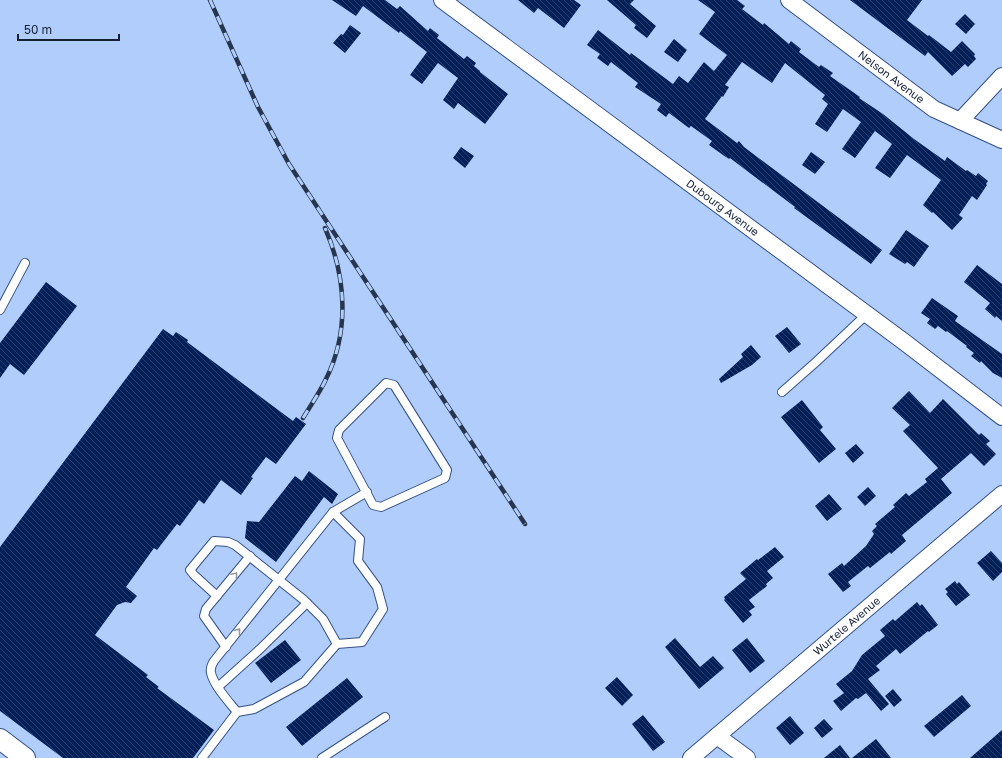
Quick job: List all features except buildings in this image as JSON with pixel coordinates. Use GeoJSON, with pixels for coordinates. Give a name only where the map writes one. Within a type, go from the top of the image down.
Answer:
{"type":"FeatureCollection","features":[{"type":"Feature","properties":{"kind":"street","name":"Dubourg Avenue"},"geometry":{"type":"LineString","coordinates":[[442,0],[867,314],[1002,417]]}},
{"type":"Feature","properties":{"kind":"street","name":"Nelson Avenue"},"geometry":{"type":"LineString","coordinates":[[789,0],[934,108],[1002,140]]}},
{"type":"Feature","properties":{"kind":"street"},"geometry":{"type":"LineString","coordinates":[[960,121],[1002,76]]}},
{"type":"Feature","properties":{"kind":"street","name":"Wurtele Avenue"},"geometry":{"type":"LineString","coordinates":[[691,758],[1002,494]]}},
{"type":"Feature","properties":{"kind":"street"},"geometry":{"type":"LineString","coordinates":[[718,736],[747,758]]}},
{"type":"Feature","properties":{"kind":"street"},"geometry":{"type":"LineString","coordinates":[[0,739],[25,758]]}},
{"type":"Feature","properties":{"kind":"lane"},"geometry":{"type":"LineString","coordinates":[[0,310],[25,264]]}},
{"type":"Feature","properties":{"kind":"lane"},"geometry":{"type":"LineString","coordinates":[[782,392],[867,314]]}},
{"type":"Feature","properties":{"kind":"lane"},"geometry":{"type":"LineString","coordinates":[[386,383],[394,385],[447,470],[445,478],[381,507],[373,505],[367,492],[337,438],[339,430],[386,383]]}},
{"type":"Feature","properties":{"kind":"lane"},"geometry":{"type":"LineString","coordinates":[[237,712],[218,687],[211,673],[211,667],[214,661],[332,512],[367,492]]}},
{"type":"Feature","properties":{"kind":"lane"},"geometry":{"type":"LineString","coordinates":[[202,758],[237,712],[254,710],[304,682],[337,644],[362,642],[383,609],[377,587],[358,561],[360,539],[332,512]]}},
{"type":"Feature","properties":{"kind":"lane"},"geometry":{"type":"LineString","coordinates":[[217,596],[190,570],[214,542],[228,542],[235,545],[250,556],[307,603],[323,619],[337,644]]}},
{"type":"Feature","properties":{"kind":"lane"},"geometry":{"type":"LineString","coordinates":[[226,647],[204,616],[206,609],[250,556]]}},
{"type":"Feature","properties":{"kind":"lane"},"geometry":{"type":"LineString","coordinates":[[218,687],[307,603]]}},
{"type":"Feature","properties":{"kind":"lane"},"geometry":{"type":"LineString","coordinates":[[322,758],[384,716]]}},
{"type":"Feature","properties":{"kind":"railway"},"geometry":{"type":"LineString","coordinates":[[210,0],[258,107],[289,164],[525,524]]}},
{"type":"Feature","properties":{"kind":"railway"},"geometry":{"type":"LineString","coordinates":[[303,418],[324,384],[334,361],[342,323],[341,284],[332,246],[325,228]]}}]}
